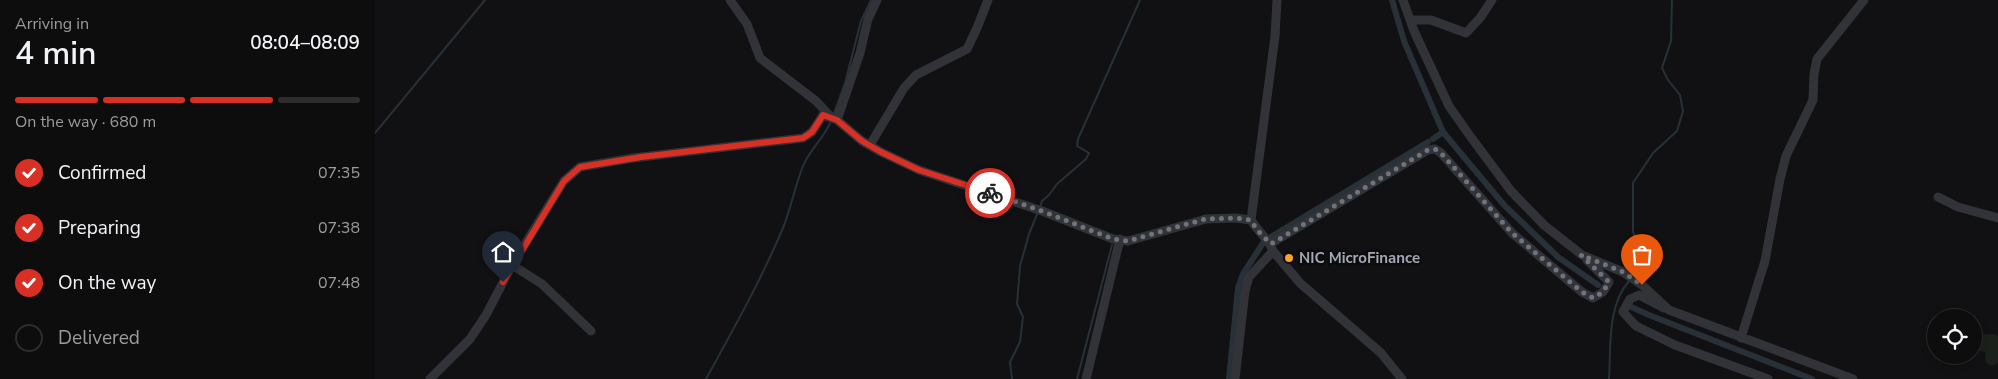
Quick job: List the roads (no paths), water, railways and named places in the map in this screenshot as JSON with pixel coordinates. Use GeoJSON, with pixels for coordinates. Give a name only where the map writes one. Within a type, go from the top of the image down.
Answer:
{"type":"FeatureCollection","features":[{"type":"Feature","properties":{"kind":"street"},"geometry":{"type":"LineString","coordinates":[[730,0],[747,24],[760,58],[816,101],[833,118],[862,141],[919,170],[1039,210],[1113,239],[1128,241],[1205,219],[1236,218],[1251,220]]}},
{"type":"Feature","properties":{"kind":"street"},"geometry":{"type":"LineString","coordinates":[[833,118],[860,53],[868,19],[877,0]]}},
{"type":"Feature","properties":{"kind":"street"},"geometry":{"type":"LineString","coordinates":[[870,145],[904,88],[916,75],[967,49],[988,0]]}},
{"type":"Feature","properties":{"kind":"street"},"geometry":{"type":"LineString","coordinates":[[1277,0],[1275,36],[1251,220],[1300,283],[1381,353],[1402,379]]}},
{"type":"Feature","properties":{"kind":"street"},"geometry":{"type":"LineString","coordinates":[[1235,379],[1245,291],[1249,277],[1272,247],[1353,193],[1428,150],[1435,149],[1441,153],[1512,233],[1582,292],[1593,298],[1603,292],[1609,282],[1581,255],[1544,225],[1511,191],[1470,136],[1449,106],[1410,20],[1403,0]]}},
{"type":"Feature","properties":{"kind":"street"},"geometry":{"type":"LineString","coordinates":[[1410,20],[1431,20],[1466,34],[1481,18],[1492,0]]}},
{"type":"Feature","properties":{"kind":"street"},"geometry":{"type":"LineString","coordinates":[[1741,338],[1765,261],[1786,156],[1813,100],[1814,74],[1817,59],[1863,0]]}},
{"type":"Feature","properties":{"kind":"street"},"geometry":{"type":"LineString","coordinates":[[430,379],[471,339],[512,265],[564,181],[580,167],[641,157],[803,138],[812,132],[823,115],[833,118]]}},
{"type":"Feature","properties":{"kind":"street"},"geometry":{"type":"LineString","coordinates":[[1938,197],[1958,207],[1998,218]]}},
{"type":"Feature","properties":{"kind":"street"},"geometry":{"type":"LineString","coordinates":[[1086,379],[1120,239]]}},
{"type":"Feature","properties":{"kind":"street"},"geometry":{"type":"LineString","coordinates":[[1581,255],[1623,272],[1642,285],[1669,310]]}},
{"type":"Feature","properties":{"kind":"street"},"geometry":{"type":"LineString","coordinates":[[512,265],[542,284],[591,331]]}},
{"type":"Feature","properties":{"kind":"street"},"geometry":{"type":"LineString","coordinates":[[1769,379],[1675,345],[1635,326],[1623,312],[1630,299],[1639,295],[1654,305],[1853,379]]}},
{"type":"Feature","properties":{"kind":"waterway"},"geometry":{"type":"LineString","coordinates":[[375,133],[485,0]]}},
{"type":"Feature","properties":{"kind":"waterway"},"geometry":{"type":"LineString","coordinates":[[833,116],[845,83],[861,21],[871,0]]}},
{"type":"Feature","properties":{"kind":"waterway"},"geometry":{"type":"LineString","coordinates":[[1040,207],[1042,201],[1057,184],[1086,159],[1089,153],[1077,146],[1078,139],[1140,0]]}},
{"type":"Feature","properties":{"kind":"waterway"},"geometry":{"type":"LineString","coordinates":[[1392,0],[1404,41],[1443,132],[1504,205],[1558,257],[1598,285]]}},
{"type":"Feature","properties":{"kind":"waterway"},"geometry":{"type":"LineString","coordinates":[[1632,274],[1641,248],[1633,232],[1633,183],[1653,153],[1677,131],[1683,111],[1680,95],[1668,80],[1662,68],[1671,41],[1672,0]]}},
{"type":"Feature","properties":{"kind":"waterway"},"geometry":{"type":"LineString","coordinates":[[706,379],[765,267],[786,220],[806,160],[831,121]]}},
{"type":"Feature","properties":{"kind":"waterway"},"geometry":{"type":"LineString","coordinates":[[1433,139],[1443,132]]}},
{"type":"Feature","properties":{"kind":"waterway"},"geometry":{"type":"LineString","coordinates":[[1269,238],[1428,142]]}},
{"type":"Feature","properties":{"kind":"waterway"},"geometry":{"type":"LineString","coordinates":[[1012,379],[1010,362],[1020,342],[1023,317],[1017,304],[1020,266],[1029,234],[1038,212]]}},
{"type":"Feature","properties":{"kind":"waterway"},"geometry":{"type":"LineString","coordinates":[[1229,379],[1238,288],[1243,274],[1263,243]]}},
{"type":"Feature","properties":{"kind":"waterway"},"geometry":{"type":"LineString","coordinates":[[1077,379],[1112,245]]}},
{"type":"Feature","properties":{"kind":"waterway"},"geometry":{"type":"LineString","coordinates":[[1609,379],[1611,327],[1617,302],[1629,281]]}},
{"type":"Feature","properties":{"kind":"waterway"},"geometry":{"type":"LineString","coordinates":[[1629,306],[1812,379]]}},
{"type":"Feature","properties":{"kind":"place","name":"NIC MicroFinance"},"geometry":{"type":"Point","coordinates":[1289,258]}}]}
